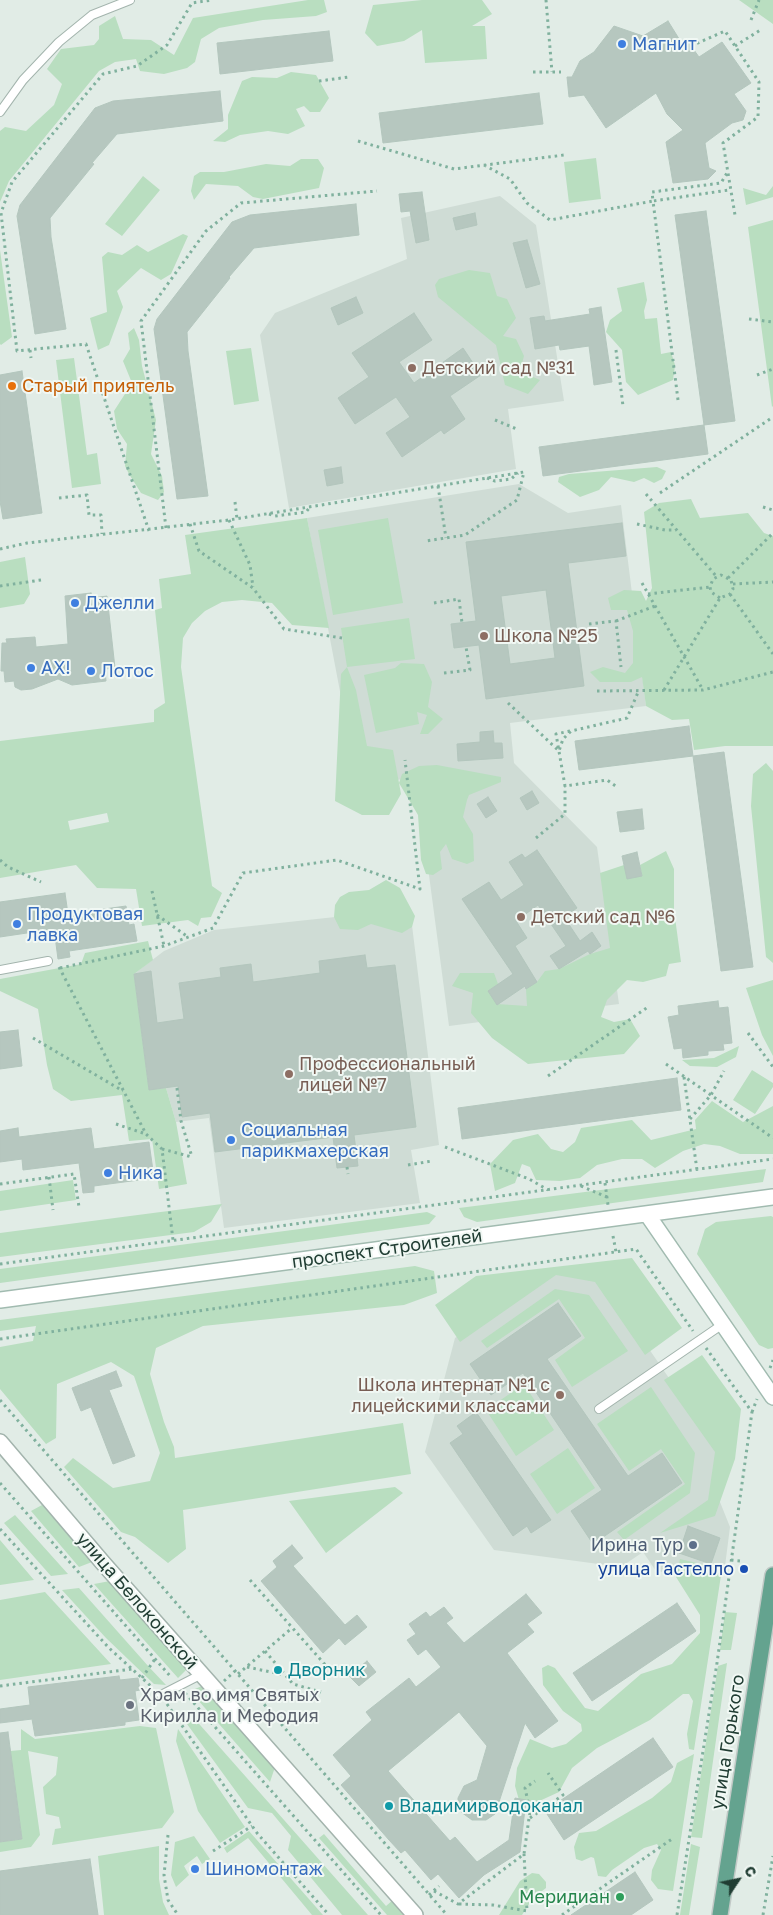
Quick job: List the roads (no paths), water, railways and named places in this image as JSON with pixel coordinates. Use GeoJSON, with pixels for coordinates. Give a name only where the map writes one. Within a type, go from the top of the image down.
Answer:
{"type":"FeatureCollection","features":[{"type":"Feature","properties":{"kind":"main road","name":"проспект Строителей"},"geometry":{"type":"LineString","coordinates":[[0,1300],[773,1198]]}},
{"type":"Feature","properties":{"kind":"main road"},"geometry":{"type":"LineString","coordinates":[[647,1214],[773,1397]]}},
{"type":"Feature","properties":{"kind":"main road","name":"улица Белоконской"},"geometry":{"type":"LineString","coordinates":[[0,1442],[415,1915]]}},
{"type":"Feature","properties":{"kind":"main road","name":"улица Горького"},"geometry":{"type":"LineString","coordinates":[[720,1915],[767,1651],[773,1575]]}},
{"type":"Feature","properties":{"kind":"lane"},"geometry":{"type":"LineString","coordinates":[[0,112],[23,80],[59,42],[92,15],[130,0]]}},
{"type":"Feature","properties":{"kind":"lane"},"geometry":{"type":"LineString","coordinates":[[0,970],[48,961]]}},
{"type":"Feature","properties":{"kind":"lane"},"geometry":{"type":"LineString","coordinates":[[599,1409],[723,1324]]}},
{"type":"Feature","properties":{"kind":"lane"},"geometry":{"type":"LineString","coordinates":[[161,1695],[202,1674]]}},
{"type":"Feature","properties":{"kind":"place","name":"Магнит"},"geometry":{"type":"Point","coordinates":[622,44]}},
{"type":"Feature","properties":{"kind":"place","name":"Детский сад №31"},"geometry":{"type":"Point","coordinates":[412,368]}},
{"type":"Feature","properties":{"kind":"place","name":"Старый приятель"},"geometry":{"type":"Point","coordinates":[12,386]}},
{"type":"Feature","properties":{"kind":"place","name":"Джелли"},"geometry":{"type":"Point","coordinates":[75,603]}},
{"type":"Feature","properties":{"kind":"place","name":"Школа №25"},"geometry":{"type":"Point","coordinates":[484,636]}},
{"type":"Feature","properties":{"kind":"place","name":"АХ!"},"geometry":{"type":"Point","coordinates":[31,668]}},
{"type":"Feature","properties":{"kind":"place","name":"Лотос"},"geometry":{"type":"Point","coordinates":[91,671]}},
{"type":"Feature","properties":{"kind":"place","name":"Детский сад №6"},"geometry":{"type":"Point","coordinates":[521,917]}},
{"type":"Feature","properties":{"kind":"place","name":"Продуктовая лавка"},"geometry":{"type":"Point","coordinates":[17,924]}},
{"type":"Feature","properties":{"kind":"place","name":"Профессиональный лицей №7"},"geometry":{"type":"Point","coordinates":[289,1074]}},
{"type":"Feature","properties":{"kind":"place","name":"Социальная парикмахерская"},"geometry":{"type":"Point","coordinates":[231,1140]}},
{"type":"Feature","properties":{"kind":"place","name":"Ника"},"geometry":{"type":"Point","coordinates":[108,1173]}},
{"type":"Feature","properties":{"kind":"place","name":"Школа интернат №1 с лицейскими классами"},"geometry":{"type":"Point","coordinates":[560,1395]}},
{"type":"Feature","properties":{"kind":"place","name":"Ирина Тур"},"geometry":{"type":"Point","coordinates":[693,1545]}},
{"type":"Feature","properties":{"kind":"place","name":"улица Гастелло"},"geometry":{"type":"Point","coordinates":[744,1569]}},
{"type":"Feature","properties":{"kind":"place","name":"Дворник"},"geometry":{"type":"Point","coordinates":[278,1670]}},
{"type":"Feature","properties":{"kind":"place","name":"Храм во имя Святых Кирилла и Мефодия"},"geometry":{"type":"Point","coordinates":[130,1705]}},
{"type":"Feature","properties":{"kind":"place","name":"Владимирводоканал"},"geometry":{"type":"Point","coordinates":[389,1806]}},
{"type":"Feature","properties":{"kind":"place","name":"Шиномонтаж"},"geometry":{"type":"Point","coordinates":[195,1869]}},
{"type":"Feature","properties":{"kind":"place","name":"Меридиан"},"geometry":{"type":"Point","coordinates":[620,1897]}}]}
